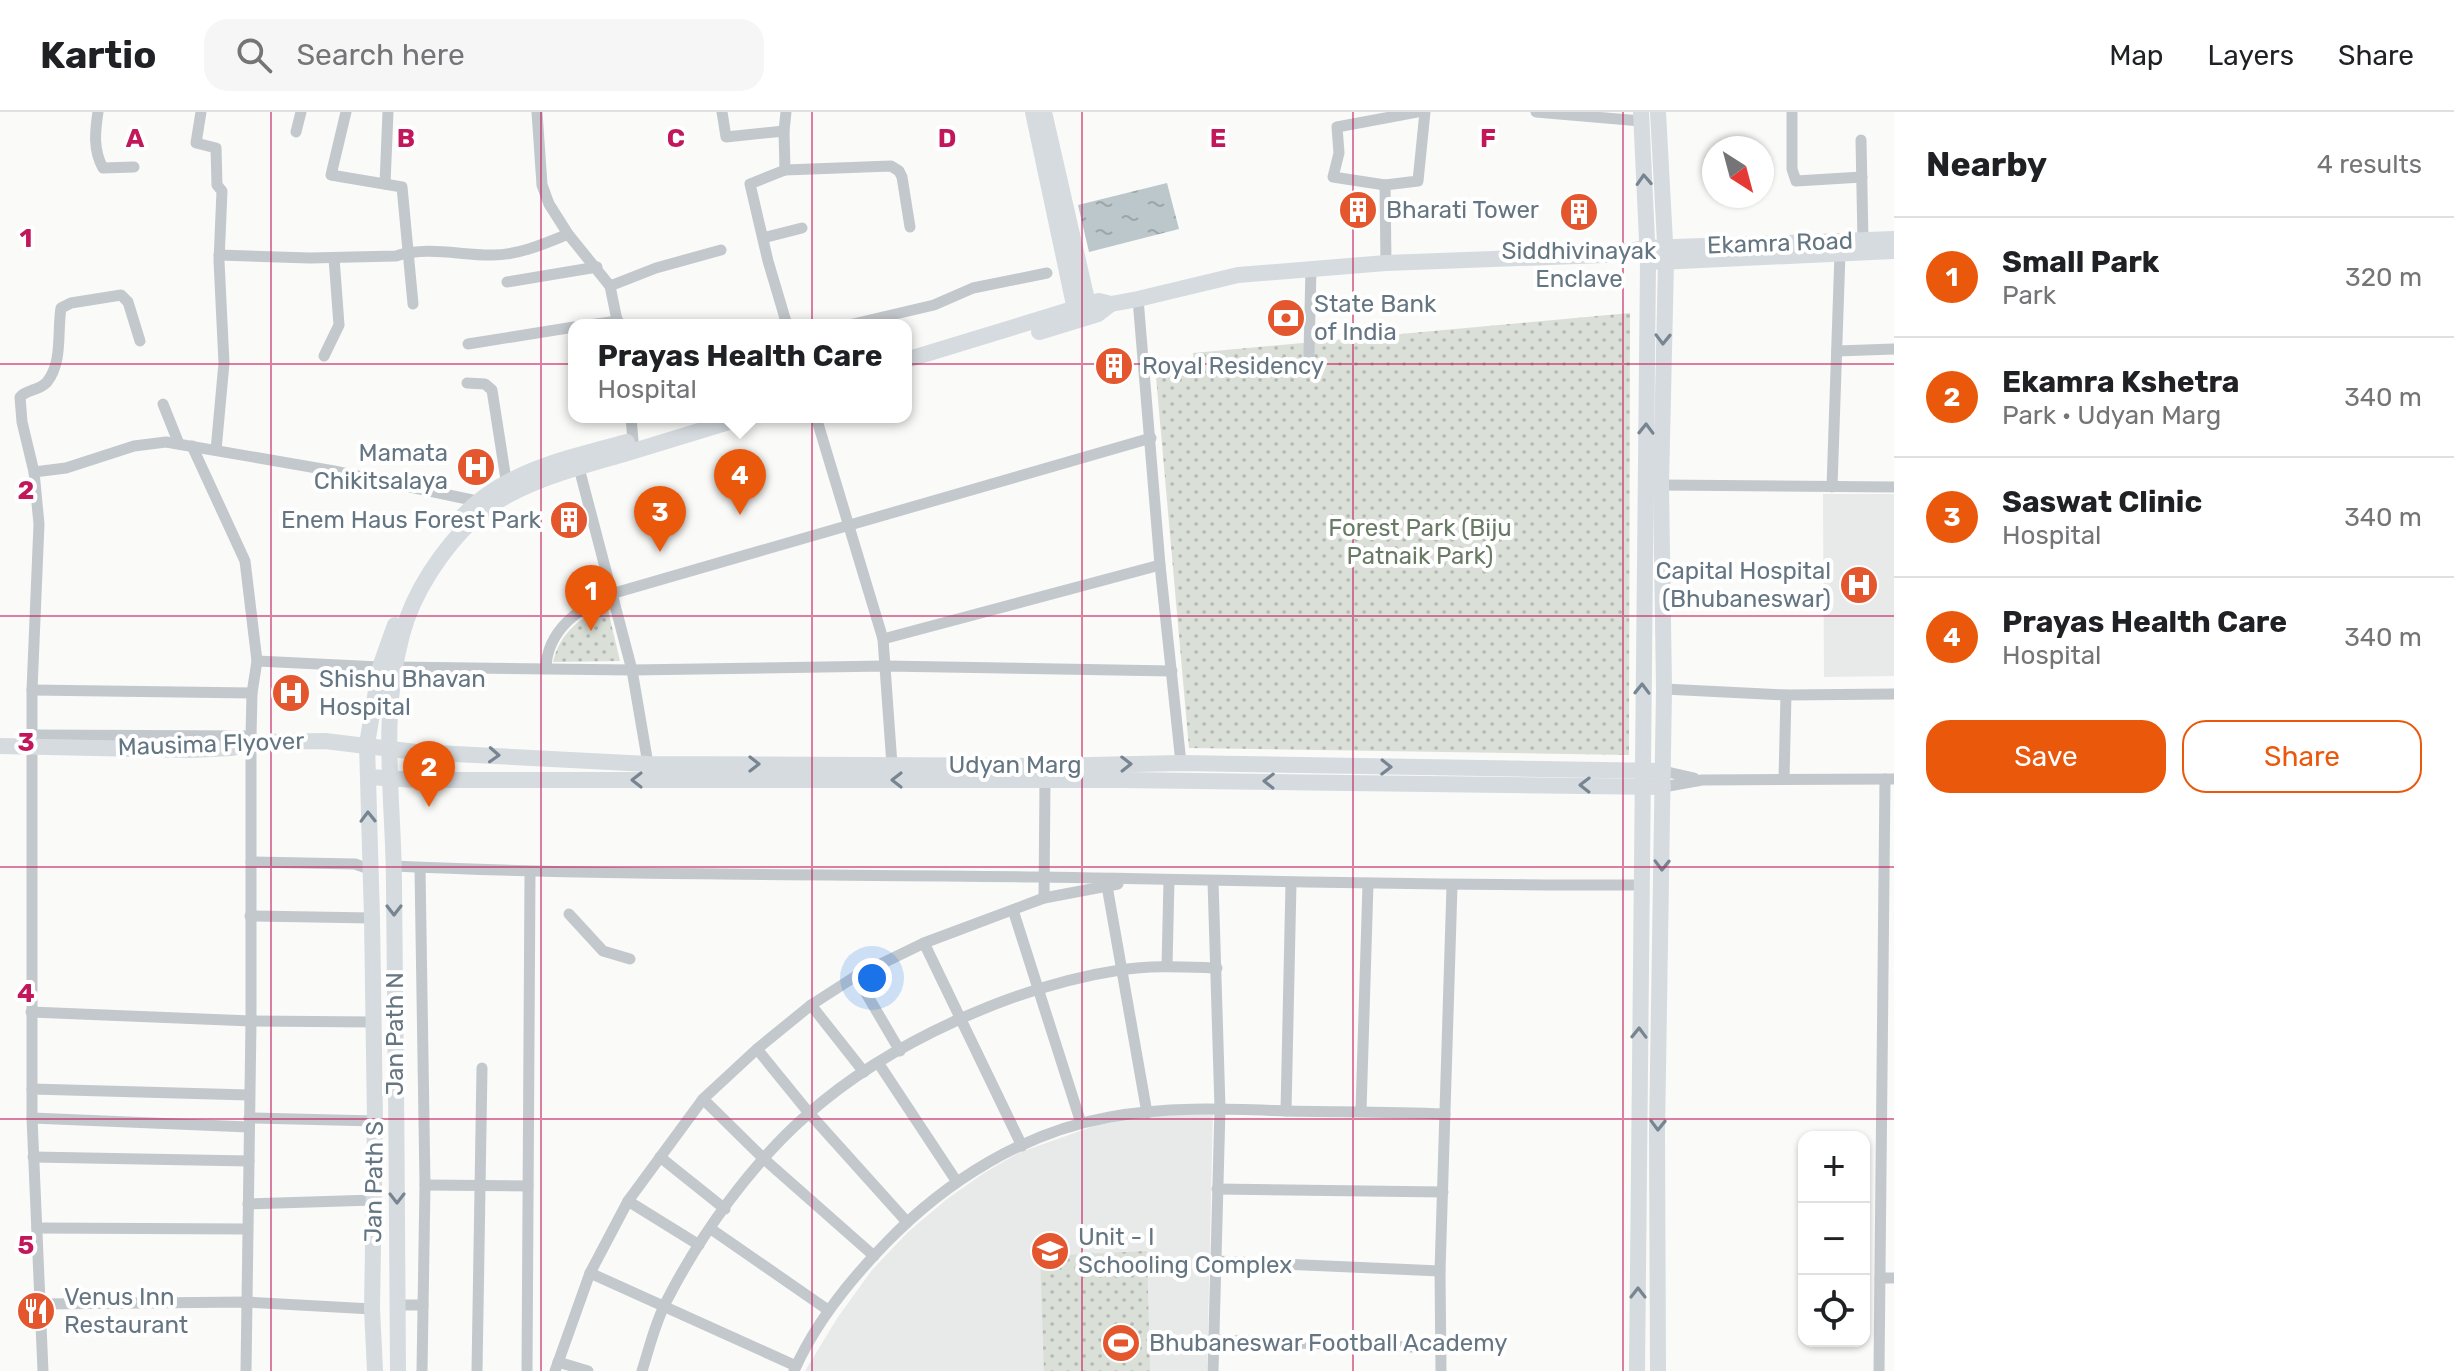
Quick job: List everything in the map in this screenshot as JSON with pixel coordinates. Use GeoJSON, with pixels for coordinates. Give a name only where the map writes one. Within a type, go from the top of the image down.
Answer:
{"type":"FeatureCollection","features":[{"type":"Feature","properties":{"kind":"street"},"geometry":{"type":"LineString","coordinates":[[98,112],[95,133],[97,156],[103,168],[134,167]]}},
{"type":"Feature","properties":{"kind":"street"},"geometry":{"type":"LineString","coordinates":[[201,112],[196,143],[216,148],[217,185],[222,191],[219,255],[224,363],[216,450]]}},
{"type":"Feature","properties":{"kind":"street"},"geometry":{"type":"LineString","coordinates":[[296,132],[301,112]]}},
{"type":"Feature","properties":{"kind":"street"},"geometry":{"type":"LineString","coordinates":[[346,112],[331,175],[402,187],[413,304]]}},
{"type":"Feature","properties":{"kind":"street"},"geometry":{"type":"LineString","coordinates":[[385,184],[388,112]]}},
{"type":"Feature","properties":{"kind":"street"},"geometry":{"type":"LineString","coordinates":[[537,112],[542,185],[549,204],[568,234],[610,286],[617,319]]}},
{"type":"Feature","properties":{"kind":"street"},"geometry":{"type":"LineString","coordinates":[[722,112],[726,137],[784,131]]}},
{"type":"Feature","properties":{"kind":"street"},"geometry":{"type":"LineString","coordinates":[[785,170],[786,112]]}},
{"type":"Feature","properties":{"kind":"street"},"geometry":{"type":"LineString","coordinates":[[1033,112],[1083,313]]}},
{"type":"Feature","properties":{"kind":"street"},"geometry":{"type":"LineString","coordinates":[[1044,112],[1083,313]]}},
{"type":"Feature","properties":{"kind":"street"},"geometry":{"type":"LineString","coordinates":[[1417,112],[1337,127],[1339,153],[1333,177],[1385,185],[1418,181],[1425,112]]}},
{"type":"Feature","properties":{"kind":"street"},"geometry":{"type":"LineString","coordinates":[[1536,112],[1641,117],[1648,255],[1637,1371]]}},
{"type":"Feature","properties":{"kind":"street"},"geometry":{"type":"LineString","coordinates":[[1658,112],[1666,254],[1661,485],[1664,689],[1657,1133],[1658,1371]]}},
{"type":"Feature","properties":{"kind":"street"},"geometry":{"type":"LineString","coordinates":[[1792,112],[1792,169],[1796,181],[1862,177]]}},
{"type":"Feature","properties":{"kind":"street"},"geometry":{"type":"LineString","coordinates":[[1861,140],[1863,241]]}},
{"type":"Feature","properties":{"kind":"street"},"geometry":{"type":"LineString","coordinates":[[785,319],[750,184],[785,170],[896,167],[902,177],[910,227]]}},
{"type":"Feature","properties":{"kind":"street"},"geometry":{"type":"LineString","coordinates":[[1385,185],[1386,263]]}},
{"type":"Feature","properties":{"kind":"street"},"geometry":{"type":"LineString","coordinates":[[763,238],[802,228]]}},
{"type":"Feature","properties":{"kind":"street"},"geometry":{"type":"LineString","coordinates":[[219,255],[334,258],[396,256],[410,252],[491,255],[511,253],[568,234]]}},
{"type":"Feature","properties":{"kind":"street","name":"Ekamra Road"},"geometry":{"type":"LineString","coordinates":[[1666,254],[1894,239]]}},
{"type":"Feature","properties":{"kind":"street"},"geometry":{"type":"LineString","coordinates":[[610,286],[656,268],[721,250]]}},
{"type":"Feature","properties":{"kind":"street","name":"Ekamra Road"},"geometry":{"type":"LineString","coordinates":[[1666,254],[1894,251]]}},
{"type":"Feature","properties":{"kind":"street"},"geometry":{"type":"LineString","coordinates":[[1832,487],[1840,253]]}},
{"type":"Feature","properties":{"kind":"street"},"geometry":{"type":"LineString","coordinates":[[912,358],[1083,313],[1098,314],[1111,304],[1238,275],[1386,263],[1666,254]]}},
{"type":"Feature","properties":{"kind":"street"},"geometry":{"type":"LineString","coordinates":[[324,356],[339,325],[334,258]]}},
{"type":"Feature","properties":{"kind":"street"},"geometry":{"type":"LineString","coordinates":[[507,282],[597,267]]}},
{"type":"Feature","properties":{"kind":"street"},"geometry":{"type":"LineString","coordinates":[[1309,354],[1311,269]]}},
{"type":"Feature","properties":{"kind":"street"},"geometry":{"type":"LineString","coordinates":[[874,319],[934,305],[973,288],[1047,273]]}},
{"type":"Feature","properties":{"kind":"street"},"geometry":{"type":"LineString","coordinates":[[43,1371],[33,1157],[31,1012],[32,690],[39,524],[34,472],[22,422],[20,397],[27,390],[43,386],[48,381],[56,360],[61,308],[71,303],[121,295],[128,302],[140,341]]}},
{"type":"Feature","properties":{"kind":"street"},"geometry":{"type":"LineString","coordinates":[[1138,299],[1160,565],[1181,763]]}},
{"type":"Feature","properties":{"kind":"street"},"geometry":{"type":"LineString","coordinates":[[912,369],[1083,313]]}},
{"type":"Feature","properties":{"kind":"street"},"geometry":{"type":"LineString","coordinates":[[468,344],[568,328]]}},
{"type":"Feature","properties":{"kind":"street"},"geometry":{"type":"LineString","coordinates":[[1837,351],[1894,349]]}},
{"type":"Feature","properties":{"kind":"street"},"geometry":{"type":"LineString","coordinates":[[467,383],[485,384],[492,390],[509,489]]}},
{"type":"Feature","properties":{"kind":"street"},"geometry":{"type":"LineString","coordinates":[[163,404],[179,444]]}},
{"type":"Feature","properties":{"kind":"street"},"geometry":{"type":"LineString","coordinates":[[632,423],[633,441]]}},
{"type":"Feature","properties":{"kind":"street"},"geometry":{"type":"LineString","coordinates":[[388,667],[412,606],[438,563],[474,519],[509,489],[555,462],[693,423]]}},
{"type":"Feature","properties":{"kind":"street"},"geometry":{"type":"LineString","coordinates":[[388,667],[403,601],[444,539],[477,501],[725,423]]}},
{"type":"Feature","properties":{"kind":"street"},"geometry":{"type":"LineString","coordinates":[[818,423],[883,639],[892,765]]}},
{"type":"Feature","properties":{"kind":"street"},"geometry":{"type":"LineString","coordinates":[[546,668],[550,643],[563,626],[580,611],[611,594],[1151,438]]}},
{"type":"Feature","properties":{"kind":"street"},"geometry":{"type":"LineString","coordinates":[[34,472],[66,468],[134,446],[166,442],[477,501]]}},
{"type":"Feature","properties":{"kind":"street"},"geometry":{"type":"LineString","coordinates":[[192,446],[245,561],[257,661],[252,693],[256,739],[250,916],[246,1371]]}},
{"type":"Feature","properties":{"kind":"street"},"geometry":{"type":"LineString","coordinates":[[579,468],[632,670],[648,764]]}},
{"type":"Feature","properties":{"kind":"street"},"geometry":{"type":"LineString","coordinates":[[1661,485],[1894,487]]}},
{"type":"Feature","properties":{"kind":"street"},"geometry":{"type":"LineString","coordinates":[[883,639],[1160,565]]}},
{"type":"Feature","properties":{"kind":"street"},"geometry":{"type":"LineString","coordinates":[[257,661],[388,667],[632,670],[885,666],[1172,671]]}},
{"type":"Feature","properties":{"kind":"street","name":"Jan Path N"},"geometry":{"type":"LineString","coordinates":[[388,667],[388,748],[394,866],[398,1371]]}},
{"type":"Feature","properties":{"kind":"street","name":"Jan Path S"},"geometry":{"type":"LineString","coordinates":[[375,1371],[372,1309],[375,1121],[367,744],[372,705],[388,667]]}},
{"type":"Feature","properties":{"kind":"street"},"geometry":{"type":"LineString","coordinates":[[1664,689],[1786,695],[1894,694]]}},
{"type":"Feature","properties":{"kind":"street"},"geometry":{"type":"LineString","coordinates":[[32,690],[252,693]]}},
{"type":"Feature","properties":{"kind":"street"},"geometry":{"type":"LineString","coordinates":[[1784,779],[1786,695]]}},
{"type":"Feature","properties":{"kind":"street"},"geometry":{"type":"LineString","coordinates":[[32,735],[256,739]]}},
{"type":"Feature","properties":{"kind":"street","name":"Mausima Flyover"},"geometry":{"type":"LineString","coordinates":[[0,746],[191,750],[232,748],[256,739],[367,744]]}},
{"type":"Feature","properties":{"kind":"street","name":"Udyan Marg"},"geometry":{"type":"LineString","coordinates":[[367,744],[416,752],[648,764],[1181,763],[1222,772]]}},
{"type":"Feature","properties":{"kind":"street","name":"Udyan Marg"},"geometry":{"type":"LineString","coordinates":[[368,777],[416,780],[1045,780],[1222,772],[1663,779]]}},
{"type":"Feature","properties":{"kind":"street"},"geometry":{"type":"LineString","coordinates":[[1663,779],[1890,779],[1888,1100],[1881,1192],[1879,1370],[1894,1367]]}},
{"type":"Feature","properties":{"kind":"street"},"geometry":{"type":"LineString","coordinates":[[1044,898],[1045,780]]}},
{"type":"Feature","properties":{"kind":"street"},"geometry":{"type":"LineString","coordinates":[[251,862],[355,864],[369,869]]}},
{"type":"Feature","properties":{"kind":"street"},"geometry":{"type":"LineString","coordinates":[[394,866],[530,873],[1042,877],[1452,886],[1642,885]]}},
{"type":"Feature","properties":{"kind":"street"},"geometry":{"type":"LineString","coordinates":[[420,868],[425,1185],[422,1371]]}},
{"type":"Feature","properties":{"kind":"street"},"geometry":{"type":"LineString","coordinates":[[527,1371],[530,873]]}},
{"type":"Feature","properties":{"kind":"street"},"geometry":{"type":"LineString","coordinates":[[588,1371],[556,1366],[590,1273],[628,1201],[703,1099],[757,1049],[811,1005],[856,976],[924,943],[1044,898],[1139,880]]}},
{"type":"Feature","properties":{"kind":"street"},"geometry":{"type":"LineString","coordinates":[[1167,966],[1169,880]]}},
{"type":"Feature","properties":{"kind":"street"},"geometry":{"type":"LineString","coordinates":[[1213,881],[1220,1108],[1213,1371]]}},
{"type":"Feature","properties":{"kind":"street"},"geometry":{"type":"LineString","coordinates":[[1286,1111],[1291,883]]}},
{"type":"Feature","properties":{"kind":"street"},"geometry":{"type":"LineString","coordinates":[[1361,1111],[1368,884]]}},
{"type":"Feature","properties":{"kind":"street"},"geometry":{"type":"LineString","coordinates":[[1107,886],[1147,1113]]}},
{"type":"Feature","properties":{"kind":"street"},"geometry":{"type":"LineString","coordinates":[[1441,1371],[1440,1271],[1452,886]]}},
{"type":"Feature","properties":{"kind":"street"},"geometry":{"type":"LineString","coordinates":[[1013,910],[1081,1123]]}},
{"type":"Feature","properties":{"kind":"street"},"geometry":{"type":"LineString","coordinates":[[569,914],[603,951],[630,959]]}},
{"type":"Feature","properties":{"kind":"street"},"geometry":{"type":"LineString","coordinates":[[250,916],[372,918]]}},
{"type":"Feature","properties":{"kind":"street"},"geometry":{"type":"LineString","coordinates":[[924,943],[1022,1146]]}},
{"type":"Feature","properties":{"kind":"street"},"geometry":{"type":"LineString","coordinates":[[642,1371],[664,1305],[699,1245],[725,1209],[763,1158],[809,1113],[864,1072],[960,1019],[1037,987],[1120,969],[1167,966],[1217,968]]}},
{"type":"Feature","properties":{"kind":"street"},"geometry":{"type":"LineString","coordinates":[[856,976],[900,1051]]}},
{"type":"Feature","properties":{"kind":"street"},"geometry":{"type":"LineString","coordinates":[[811,1005],[864,1072]]}},
{"type":"Feature","properties":{"kind":"street"},"geometry":{"type":"LineString","coordinates":[[31,1012],[251,1021],[372,1022]]}},
{"type":"Feature","properties":{"kind":"street"},"geometry":{"type":"LineString","coordinates":[[757,1049],[809,1113],[907,1222]]}},
{"type":"Feature","properties":{"kind":"street"},"geometry":{"type":"LineString","coordinates":[[879,1064],[957,1182]]}},
{"type":"Feature","properties":{"kind":"street"},"geometry":{"type":"LineString","coordinates":[[477,1371],[482,1068]]}},
{"type":"Feature","properties":{"kind":"street"},"geometry":{"type":"LineString","coordinates":[[32,1089],[249,1095]]}},
{"type":"Feature","properties":{"kind":"street"},"geometry":{"type":"LineString","coordinates":[[703,1099],[763,1158],[874,1256]]}},
{"type":"Feature","properties":{"kind":"street"},"geometry":{"type":"LineString","coordinates":[[590,1273],[664,1305],[795,1369],[828,1310],[907,1222],[957,1182],[1022,1146],[1081,1123],[1147,1113],[1220,1108],[1445,1114]]}},
{"type":"Feature","properties":{"kind":"street"},"geometry":{"type":"LineString","coordinates":[[32,1118],[249,1123],[375,1121]]}},
{"type":"Feature","properties":{"kind":"street"},"geometry":{"type":"LineString","coordinates":[[33,1157],[249,1161]]}},
{"type":"Feature","properties":{"kind":"street"},"geometry":{"type":"LineString","coordinates":[[660,1157],[725,1209]]}},
{"type":"Feature","properties":{"kind":"street"},"geometry":{"type":"LineString","coordinates":[[425,1185],[528,1186]]}},
{"type":"Feature","properties":{"kind":"street"},"geometry":{"type":"LineString","coordinates":[[1217,1189],[1443,1192]]}},
{"type":"Feature","properties":{"kind":"street"},"geometry":{"type":"LineString","coordinates":[[1881,1192],[1894,1191]]}},
{"type":"Feature","properties":{"kind":"street"},"geometry":{"type":"LineString","coordinates":[[248,1204],[374,1200]]}},
{"type":"Feature","properties":{"kind":"street"},"geometry":{"type":"LineString","coordinates":[[628,1201],[699,1245]]}},
{"type":"Feature","properties":{"kind":"street"},"geometry":{"type":"LineString","coordinates":[[37,1228],[247,1229]]}},
{"type":"Feature","properties":{"kind":"street"},"geometry":{"type":"LineString","coordinates":[[711,1229],[828,1310]]}},
{"type":"Feature","properties":{"kind":"street"},"geometry":{"type":"LineString","coordinates":[[1216,1261],[1440,1271]]}},
{"type":"Feature","properties":{"kind":"street"},"geometry":{"type":"LineString","coordinates":[[1880,1278],[1894,1278]]}},
{"type":"Feature","properties":{"kind":"street"},"geometry":{"type":"LineString","coordinates":[[40,1304],[247,1302],[372,1309]]}},
{"type":"Feature","properties":{"kind":"street"},"geometry":{"type":"LineString","coordinates":[[397,1305],[423,1305]]}},
{"type":"Feature","properties":{"kind":"street"},"geometry":{"type":"LineString","coordinates":[[1213,1340],[1440,1348]]}},
{"type":"Feature","properties":{"kind":"shaded area","name":"Capital Hospital (Bhubaneswar)"},"geometry":{"type":"Polygon","coordinates":[[[1823,494],[1894,494],[1894,676],[1824,677],[1823,494]]]}},
{"type":"Feature","properties":{"kind":"shaded area","name":"Unit - I Schooling Complex"},"geometry":{"type":"Polygon","coordinates":[[[1213,1111],[1207,1371],[805,1371],[872,1270],[908,1232],[984,1173],[1018,1153],[1094,1126],[1139,1117],[1213,1111]]]}},
{"type":"Feature","properties":{"kind":"green space","name":"Forest Park (Biju Patnaik Park)"},"geometry":{"type":"Polygon","coordinates":[[[1630,313],[1629,755],[1189,748],[1156,377],[1194,368],[1193,353],[1630,313]]]}},
{"type":"Feature","properties":{"kind":"green space"},"geometry":{"type":"Polygon","coordinates":[[[608,610],[620,661],[553,662],[560,643],[572,627],[588,616],[608,610]]]}},
{"type":"Feature","properties":{"kind":"green space"},"geometry":{"type":"Polygon","coordinates":[[[1147,1251],[1150,1371],[1044,1371],[1040,1256],[1147,1251]]]}},
{"type":"Feature","properties":{"kind":"water"},"geometry":{"type":"Polygon","coordinates":[[[1167,183],[1179,229],[1089,252],[1078,205],[1167,183]]]}},
{"type":"Feature","properties":{"kind":"place","name":"Bharati Tower"},"geometry":{"type":"Point","coordinates":[1358,210]}},
{"type":"Feature","properties":{"kind":"place","name":"Siddhivinayak Enclave"},"geometry":{"type":"Point","coordinates":[1579,212]}},
{"type":"Feature","properties":{"kind":"place","name":"State Bank of India"},"geometry":{"type":"Point","coordinates":[1286,318]}},
{"type":"Feature","properties":{"kind":"place","name":"Royal Residency"},"geometry":{"type":"Point","coordinates":[1114,366]}},
{"type":"Feature","properties":{"kind":"place","name":"Mamata Chikitsalaya"},"geometry":{"type":"Point","coordinates":[476,467]}},
{"type":"Feature","properties":{"kind":"place","name":"Prayas Health Care"},"geometry":{"type":"Point","coordinates":[740,515]}},
{"type":"Feature","properties":{"kind":"place","name":"Enem Haus Forest Park"},"geometry":{"type":"Point","coordinates":[569,520]}},
{"type":"Feature","properties":{"kind":"place","name":"Saswat Clinic"},"geometry":{"type":"Point","coordinates":[660,552]}},
{"type":"Feature","properties":{"kind":"place","name":"Capital Hospital (Bhubaneswar)"},"geometry":{"type":"Point","coordinates":[1859,585]}},
{"type":"Feature","properties":{"kind":"place","name":"Small Park"},"geometry":{"type":"Point","coordinates":[591,631]}},
{"type":"Feature","properties":{"kind":"place","name":"Shishu Bhavan Hospital"},"geometry":{"type":"Point","coordinates":[291,693]}},
{"type":"Feature","properties":{"kind":"place","name":"Ekamra Kshetra"},"geometry":{"type":"Point","coordinates":[429,807]}},
{"type":"Feature","properties":{"kind":"place","name":"Unit - I Schooling Complex"},"geometry":{"type":"Point","coordinates":[1050,1251]}},
{"type":"Feature","properties":{"kind":"place","name":"Venus Inn Restaurant"},"geometry":{"type":"Point","coordinates":[36,1311]}},
{"type":"Feature","properties":{"kind":"place","name":"Bhubaneswar Football Academy"},"geometry":{"type":"Point","coordinates":[1121,1343]}}]}
